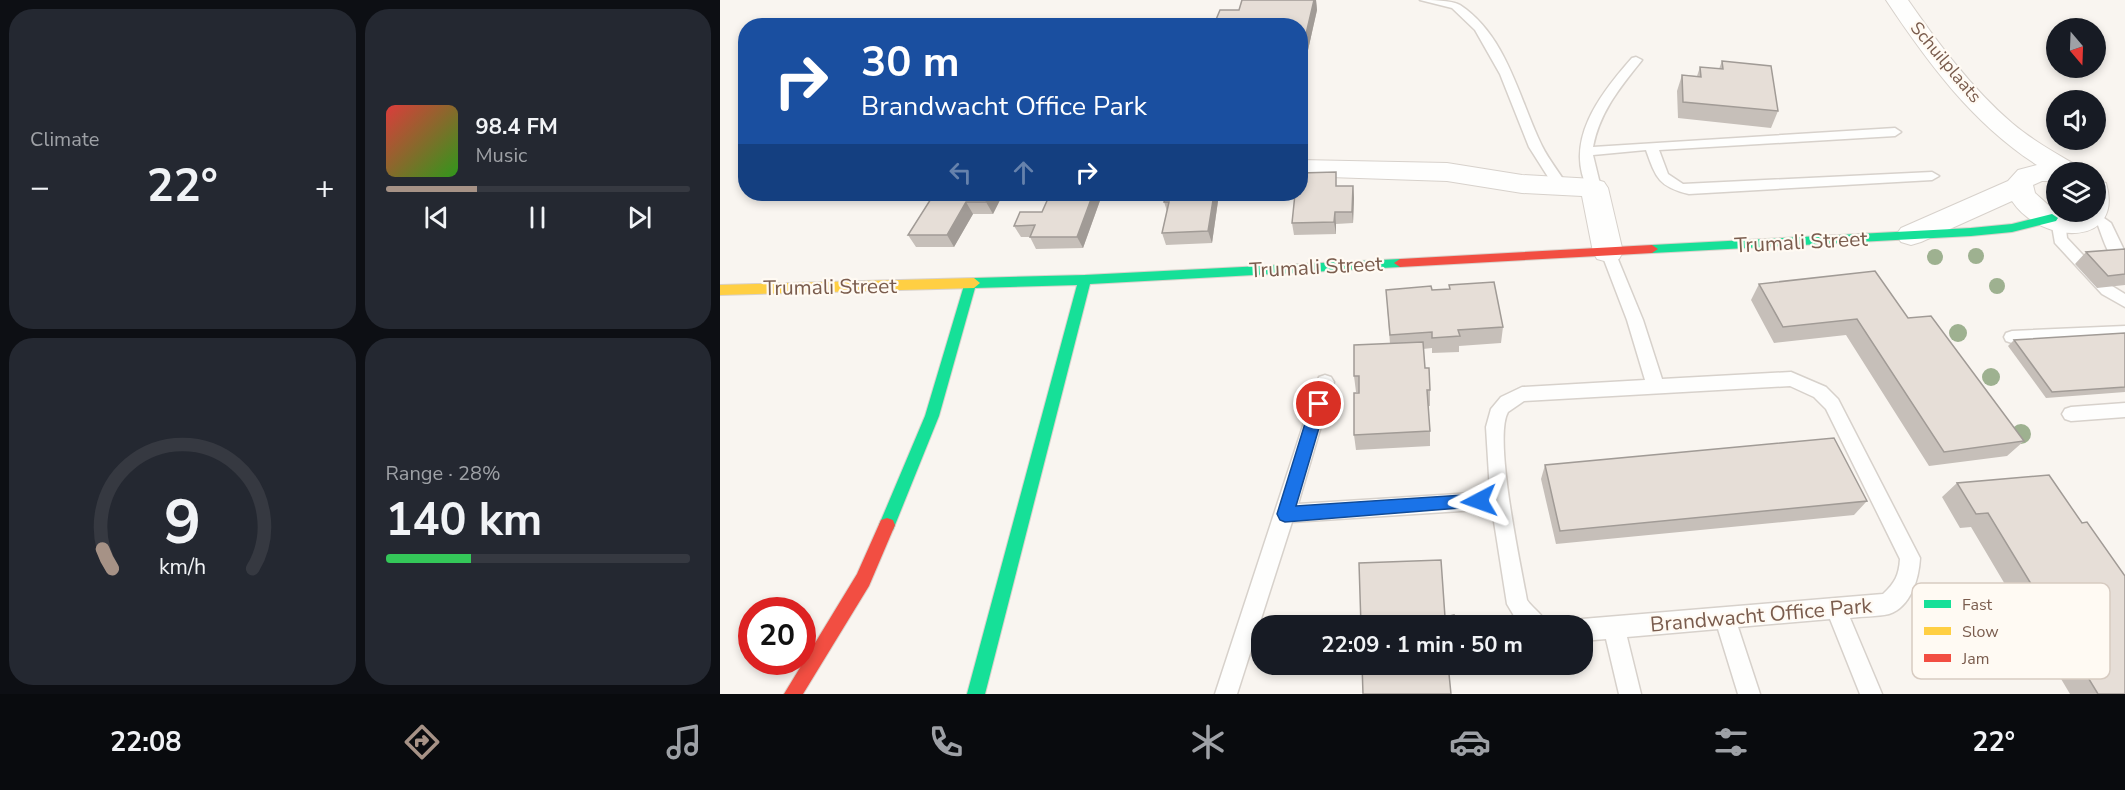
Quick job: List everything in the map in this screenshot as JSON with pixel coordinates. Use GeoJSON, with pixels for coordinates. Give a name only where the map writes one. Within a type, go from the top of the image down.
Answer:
{"type":"FeatureCollection","features":[{"type":"Feature","properties":{"kind":"street","name":"Schuilplaats"},"geometry":{"type":"LineString","coordinates":[[1898,0],[1923,38],[1997,122],[2051,162]]}},
{"type":"Feature","properties":{"kind":"street","name":"Schuilplaats"},"geometry":{"type":"LineString","coordinates":[[1997,122],[2020,184]]}},
{"type":"Feature","properties":{"kind":"street"},"geometry":{"type":"LineString","coordinates":[[1308,168],[1447,172],[1522,184],[1594,188],[1608,252]]}},
{"type":"Feature","properties":{"kind":"street","name":"Trumali Street"},"geometry":{"type":"LineString","coordinates":[[1911,234],[2020,184],[2027,176],[2037,172],[2046,172]]}},
{"type":"Feature","properties":{"kind":"street","name":"Trumali Street"},"geometry":{"type":"LineString","coordinates":[[2020,184],[2022,195],[2028,203],[2046,214]]}},
{"type":"Feature","properties":{"kind":"street"},"geometry":{"type":"LineString","coordinates":[[2106,189],[2125,192]]}},
{"type":"Feature","properties":{"kind":"street"},"geometry":{"type":"LineString","coordinates":[[2106,198],[2111,208],[2112,222]]}},
{"type":"Feature","properties":{"kind":"street","name":"Trumali Street"},"geometry":{"type":"LineString","coordinates":[[720,290],[969,285],[1085,280],[1911,234],[1976,234],[2046,221]]}},
{"type":"Feature","properties":{"kind":"street","name":"Trumali Street"},"geometry":{"type":"LineString","coordinates":[[2067,222],[2083,226],[2112,222]]}},
{"type":"Feature","properties":{"kind":"street"},"geometry":{"type":"LineString","coordinates":[[976,694],[1085,280]]}},
{"type":"Feature","properties":{"kind":"street"},"geometry":{"type":"LineString","coordinates":[[793,694],[863,580],[896,505],[932,416],[969,285]]}},
{"type":"Feature","properties":{"kind":"lane"},"geometry":{"type":"LineString","coordinates":[[1425,0],[1455,6],[1480,28],[1506,74],[1536,147],[1560,185]]}},
{"type":"Feature","properties":{"kind":"lane"},"geometry":{"type":"LineString","coordinates":[[1594,188],[1586,152],[1595,113],[1610,90],[1636,60]]}},
{"type":"Feature","properties":{"kind":"lane"},"geometry":{"type":"LineString","coordinates":[[1586,152],[1895,132]]}},
{"type":"Feature","properties":{"kind":"lane"},"geometry":{"type":"LineString","coordinates":[[1651,146],[1665,182],[1671,186],[1689,190],[1932,176]]}},
{"type":"Feature","properties":{"kind":"lane"},"geometry":{"type":"LineString","coordinates":[[2056,222],[2060,239],[2107,290],[2125,301]]}},
{"type":"Feature","properties":{"kind":"lane"},"geometry":{"type":"LineString","coordinates":[[2112,222],[2118,254],[2125,263]]}},
{"type":"Feature","properties":{"kind":"lane"},"geometry":{"type":"LineString","coordinates":[[1608,252],[1635,321],[1654,386]]}},
{"type":"Feature","properties":{"kind":"lane"},"geometry":{"type":"LineString","coordinates":[[2012,337],[2125,332]]}},
{"type":"Feature","properties":{"kind":"lane","name":"Brandwacht Office Park"},"geometry":{"type":"LineString","coordinates":[[1525,615],[1517,604],[1501,500],[1494,428],[1497,414],[1505,403],[1522,394],[1791,379],[1820,392],[1832,404],[1910,558],[1909,578],[1901,593],[1887,604],[1593,629]]}},
{"type":"Feature","properties":{"kind":"lane"},"geometry":{"type":"LineString","coordinates":[[1226,694],[1325,382]]}},
{"type":"Feature","properties":{"kind":"lane"},"geometry":{"type":"LineString","coordinates":[[2071,414],[2125,410]]}},
{"type":"Feature","properties":{"kind":"lane"},"geometry":{"type":"LineString","coordinates":[[1285,514],[1501,500]]}},
{"type":"Feature","properties":{"kind":"lane"},"geometry":{"type":"LineString","coordinates":[[1836,609],[1871,694]]}},
{"type":"Feature","properties":{"kind":"lane"},"geometry":{"type":"LineString","coordinates":[[1725,619],[1749,694]]}},
{"type":"Feature","properties":{"kind":"lane"},"geometry":{"type":"LineString","coordinates":[[1614,628],[1630,694]]}},
{"type":"Feature","properties":{"kind":"building"},"geometry":{"type":"Polygon","coordinates":[[[1242,0],[1314,0],[1308,26],[1308,18],[1217,18],[1220,10],[1239,10],[1242,0]]]}},
{"type":"Feature","properties":{"kind":"building"},"geometry":{"type":"Polygon","coordinates":[[[1722,61],[1771,66],[1778,111],[1683,102],[1682,75],[1701,77],[1700,67],[1723,69],[1722,61]]]}},
{"type":"Feature","properties":{"kind":"building"},"geometry":{"type":"Polygon","coordinates":[[[1336,172],[1336,186],[1353,186],[1352,212],[1335,212],[1334,222],[1292,223],[1294,201],[1308,201],[1308,173],[1336,172]]]}},
{"type":"Feature","properties":{"kind":"building"},"geometry":{"type":"Polygon","coordinates":[[[930,201],[987,201],[966,202],[947,235],[908,235],[930,201]]]}},
{"type":"Feature","properties":{"kind":"building"},"geometry":{"type":"Polygon","coordinates":[[[1047,201],[1090,201],[1077,237],[1030,237],[1035,225],[1014,226],[1020,212],[1042,212],[1047,201]]]}},
{"type":"Feature","properties":{"kind":"building"},"geometry":{"type":"Polygon","coordinates":[[[1213,201],[1208,231],[1162,233],[1169,202],[1164,202],[1213,201]]]}},
{"type":"Feature","properties":{"kind":"building"},"geometry":{"type":"Polygon","coordinates":[[[2125,249],[2125,274],[2108,276],[2086,252],[2125,249]]]}},
{"type":"Feature","properties":{"kind":"building"},"geometry":{"type":"Polygon","coordinates":[[[1875,271],[1908,318],[1931,316],[2024,441],[1944,452],[1857,319],[1783,327],[1759,284],[1875,271]]]}},
{"type":"Feature","properties":{"kind":"building"},"geometry":{"type":"Polygon","coordinates":[[[1494,282],[1503,327],[1458,330],[1460,336],[1432,338],[1432,332],[1390,335],[1386,290],[1431,286],[1432,290],[1450,289],[1449,285],[1494,282]]]}},
{"type":"Feature","properties":{"kind":"building"},"geometry":{"type":"Polygon","coordinates":[[[2125,333],[2125,387],[2052,392],[2014,340],[2125,333]]]}},
{"type":"Feature","properties":{"kind":"building"},"geometry":{"type":"Polygon","coordinates":[[[1423,342],[1425,368],[1429,368],[1430,390],[1427,390],[1430,431],[1354,435],[1354,393],[1359,393],[1359,376],[1354,376],[1354,345],[1423,342]]]}},
{"type":"Feature","properties":{"kind":"building"},"geometry":{"type":"Polygon","coordinates":[[[1834,438],[1867,501],[1560,531],[1545,465],[1834,438]]]}},
{"type":"Feature","properties":{"kind":"building"},"geometry":{"type":"Polygon","coordinates":[[[2049,475],[2082,523],[2087,522],[2125,576],[2125,694],[2098,694],[2089,679],[2110,679],[2110,583],[2031,583],[1988,513],[1976,514],[1957,483],[2049,475]]]}},
{"type":"Feature","properties":{"kind":"building"},"geometry":{"type":"Polygon","coordinates":[[[1441,560],[1445,615],[1361,615],[1359,563],[1441,560]]]}},
{"type":"Feature","properties":{"kind":"building"},"geometry":{"type":"Polygon","coordinates":[[[1362,675],[1449,675],[1451,694],[1363,694],[1362,675]]]}},
{"type":"Feature","properties":{"kind":"traffic: fast"},"geometry":{"type":"LineString","coordinates":[[1652,249],[1971,232],[2012,228],[2046,220]]}},
{"type":"Feature","properties":{"kind":"traffic: fast"},"geometry":{"type":"LineString","coordinates":[[974,283],[1085,280],[1400,263]]}},
{"type":"Feature","properties":{"kind":"traffic: fast"},"geometry":{"type":"LineString","coordinates":[[976,694],[1085,280]]}},
{"type":"Feature","properties":{"kind":"traffic: fast"},"geometry":{"type":"LineString","coordinates":[[887,525],[932,416],[969,285]]}},
{"type":"Feature","properties":{"kind":"traffic: slow"},"geometry":{"type":"LineString","coordinates":[[720,290],[974,283]]}},
{"type":"Feature","properties":{"kind":"traffic: jam"},"geometry":{"type":"LineString","coordinates":[[1400,263],[1652,249]]}},
{"type":"Feature","properties":{"kind":"traffic: jam"},"geometry":{"type":"LineString","coordinates":[[793,694],[863,580],[887,525]]}},
{"type":"Feature","properties":{"kind":"route"},"geometry":{"type":"LineString","coordinates":[[1319,404],[1285,514],[1479,501]]}}]}
